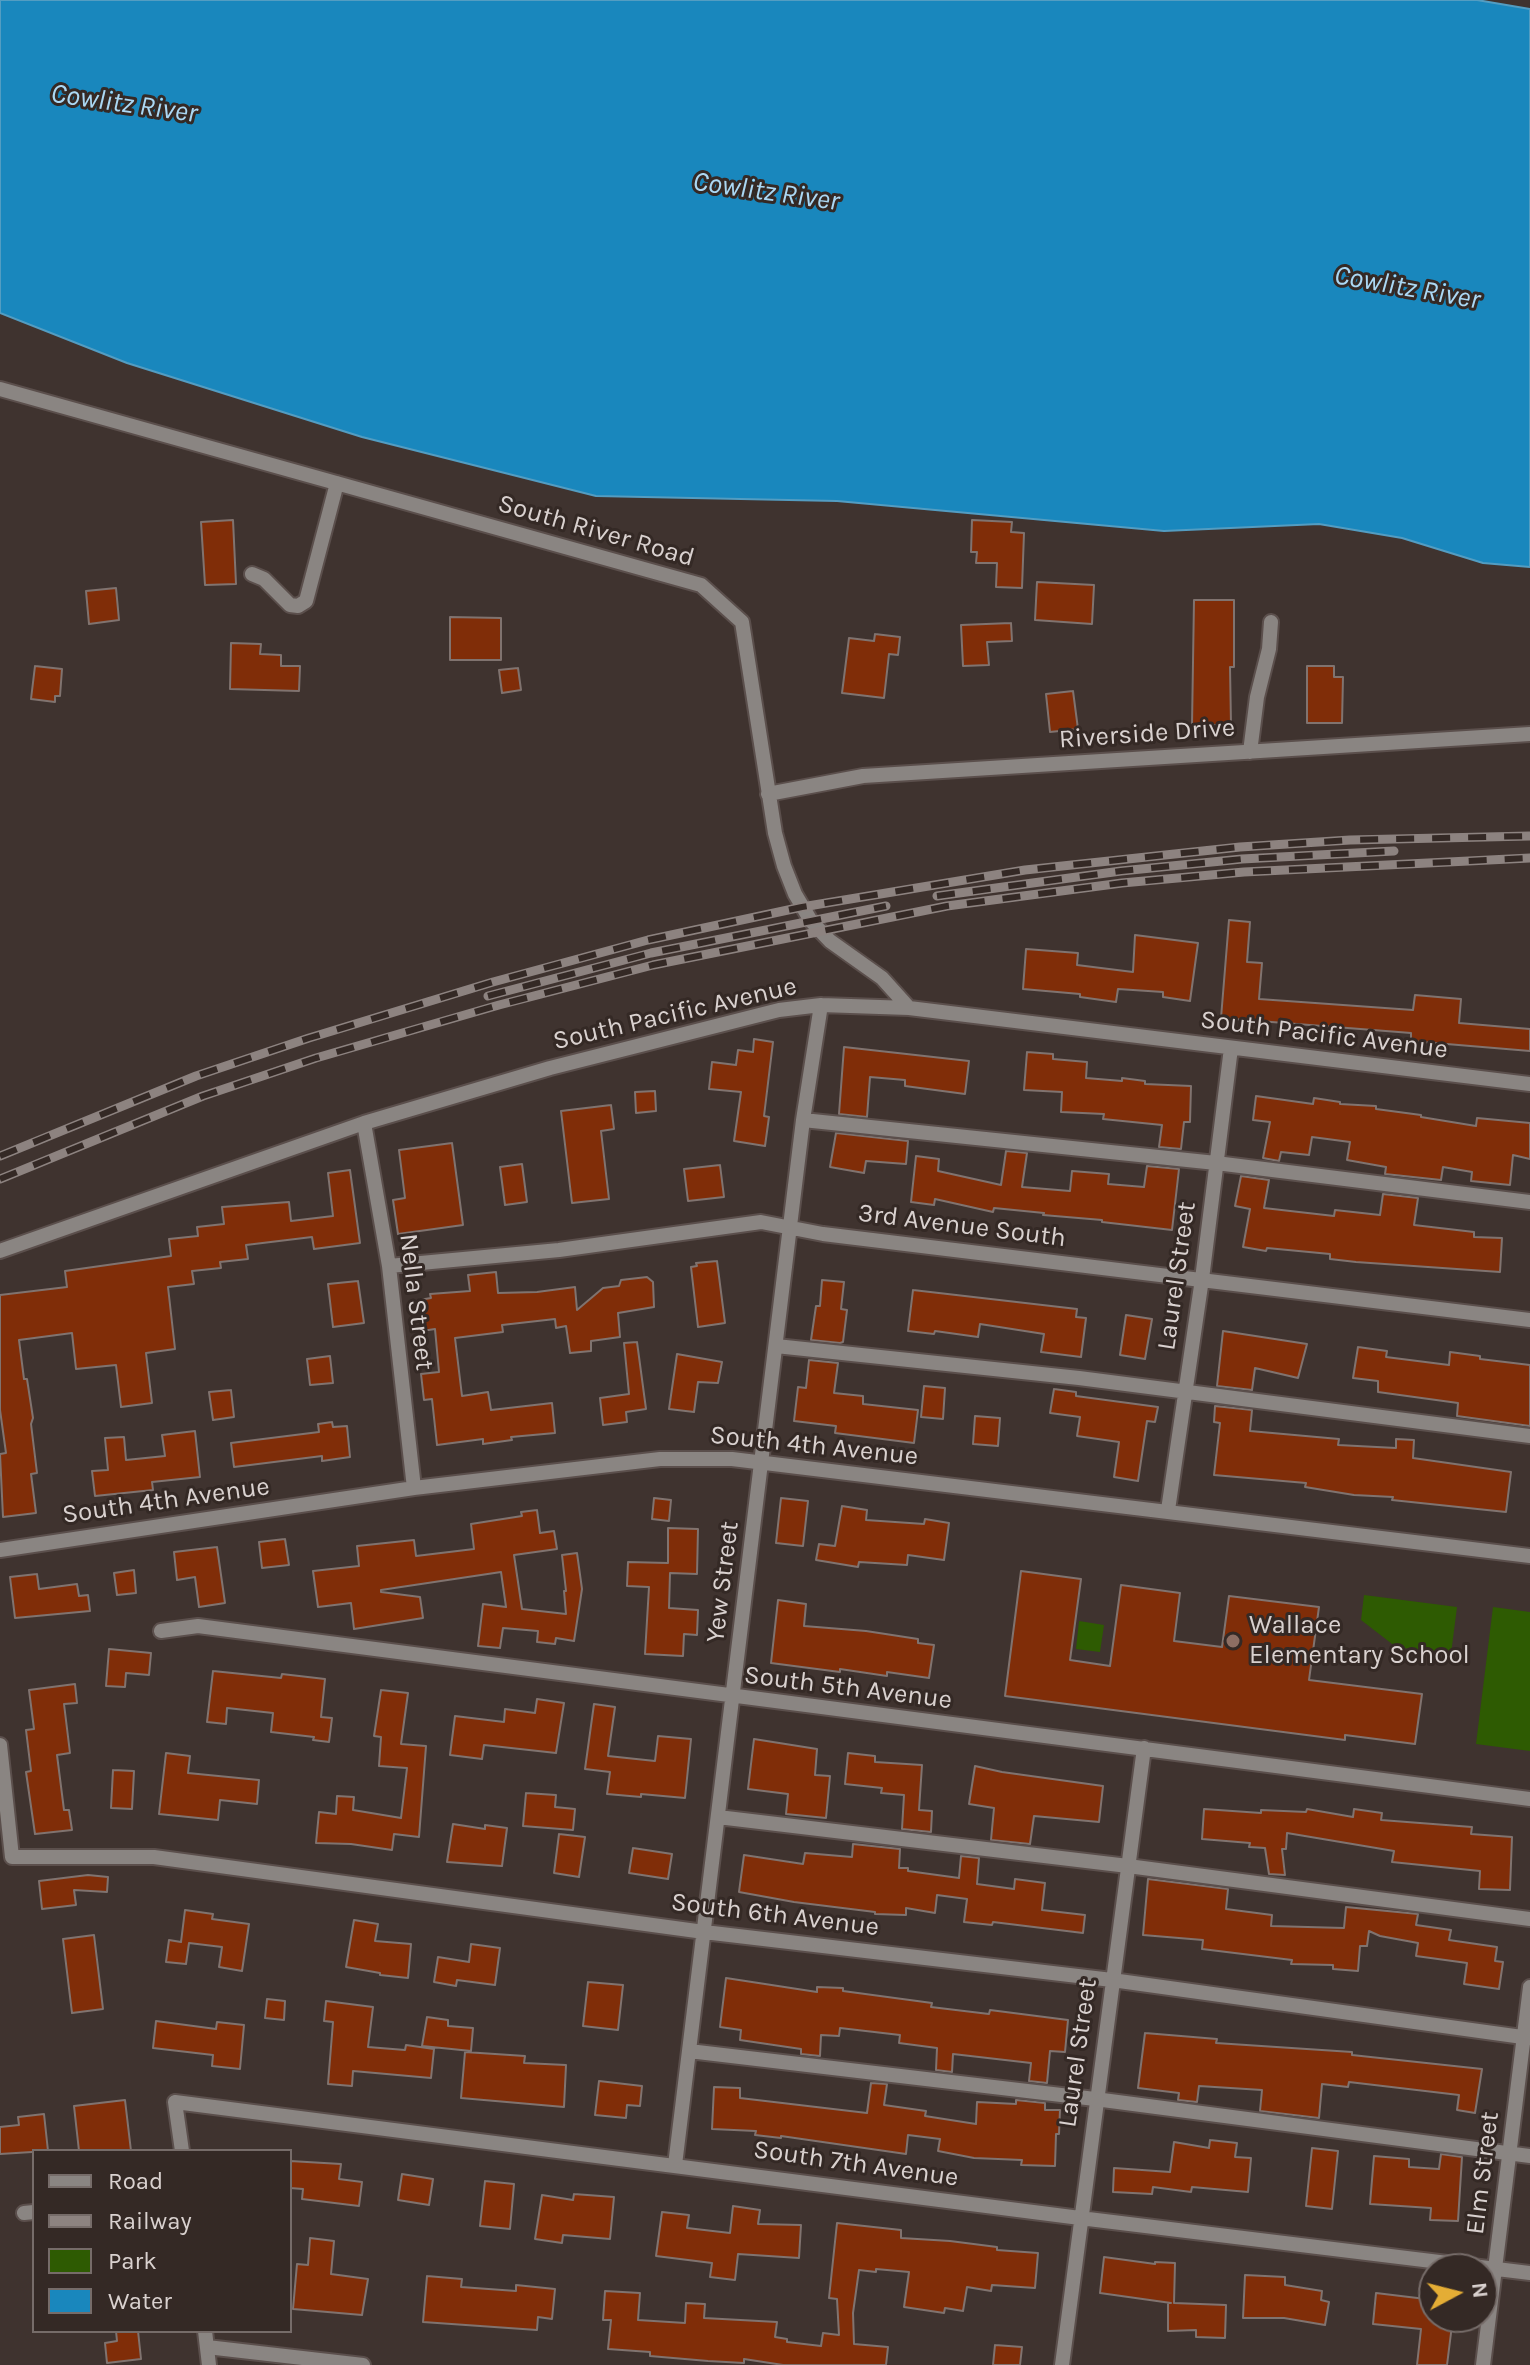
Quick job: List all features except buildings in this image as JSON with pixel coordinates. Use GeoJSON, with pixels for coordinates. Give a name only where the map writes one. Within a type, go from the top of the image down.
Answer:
{"type":"FeatureCollection","features":[{"type":"Feature","properties":{"kind":"street","name":"South River Road"},"geometry":{"type":"LineString","coordinates":[[0,389],[701,585],[742,622],[768,794],[784,866],[795,894],[811,921],[830,941],[882,978],[909,1008]]}},
{"type":"Feature","properties":{"kind":"street"},"geometry":{"type":"LineString","coordinates":[[252,574],[264,579],[290,605],[298,606],[306,601],[337,483]]}},
{"type":"Feature","properties":{"kind":"street"},"geometry":{"type":"LineString","coordinates":[[1250,752],[1271,622]]}},
{"type":"Feature","properties":{"kind":"street","name":"Riverside Drive"},"geometry":{"type":"LineString","coordinates":[[768,794],[863,776],[1530,734]]}},
{"type":"Feature","properties":{"kind":"street","name":"South Pacific Avenue"},"geometry":{"type":"LineString","coordinates":[[0,1251],[364,1123],[550,1068],[779,1010],[821,1005],[909,1008],[1530,1084]]}},
{"type":"Feature","properties":{"kind":"street","name":"Yew Street"},"geometry":{"type":"LineString","coordinates":[[675,2165],[803,1120],[821,1005]]}},
{"type":"Feature","properties":{"kind":"street","name":"Laurel Street"},"geometry":{"type":"LineString","coordinates":[[1168,1510],[1202,1279],[1231,1048]]}},
{"type":"Feature","properties":{"kind":"street"},"geometry":{"type":"LineString","coordinates":[[803,1120],[1216,1163],[1530,1202]]}},
{"type":"Feature","properties":{"kind":"street","name":"Nella Street"},"geometry":{"type":"LineString","coordinates":[[364,1123],[389,1266],[414,1488]]}},
{"type":"Feature","properties":{"kind":"street","name":"3rd Avenue South"},"geometry":{"type":"LineString","coordinates":[[389,1266],[559,1250],[761,1222],[839,1236],[1530,1320]]}},
{"type":"Feature","properties":{"kind":"street"},"geometry":{"type":"LineString","coordinates":[[776,1346],[1185,1392],[1530,1436]]}},
{"type":"Feature","properties":{"kind":"street","name":"South 4th Avenue"},"geometry":{"type":"LineString","coordinates":[[0,1550],[414,1488],[660,1459],[732,1459],[1530,1556]]}},
{"type":"Feature","properties":{"kind":"street","name":"South 5th Avenue"},"geometry":{"type":"LineString","coordinates":[[161,1631],[198,1626],[1530,1799]]}},
{"type":"Feature","properties":{"kind":"street","name":"South 6th Avenue"},"geometry":{"type":"LineString","coordinates":[[0,1745],[12,1857],[154,1857],[704,1932],[1112,1980],[1527,2037]]}},
{"type":"Feature","properties":{"kind":"street","name":"Laurel Street"},"geometry":{"type":"LineString","coordinates":[[1062,2365],[1144,1748]]}},
{"type":"Feature","properties":{"kind":"street"},"geometry":{"type":"LineString","coordinates":[[718,1817],[1128,1866],[1530,1919]]}},
{"type":"Feature","properties":{"kind":"street","name":"Elm Street"},"geometry":{"type":"LineString","coordinates":[[1497,2253],[1527,2037],[1530,1987]]}},
{"type":"Feature","properties":{"kind":"street"},"geometry":{"type":"LineString","coordinates":[[689,2051],[1095,2099],[1530,2156]]}},
{"type":"Feature","properties":{"kind":"street","name":"South 7th Avenue"},"geometry":{"type":"LineString","coordinates":[[182,2149],[175,2102],[1418,2260]]}},
{"type":"Feature","properties":{"kind":"street","name":"South 7th Avenue"},"geometry":{"type":"LineString","coordinates":[[1498,2269],[1530,2273]]}},
{"type":"Feature","properties":{"kind":"street"},"geometry":{"type":"LineString","coordinates":[[205,2333],[209,2365]]}},
{"type":"Feature","properties":{"kind":"street","name":"Elm Street"},"geometry":{"type":"LineString","coordinates":[[1483,2365],[1487,2333]]}},
{"type":"Feature","properties":{"kind":"street"},"geometry":{"type":"LineString","coordinates":[[207,2347],[363,2365]]}},
{"type":"Feature","properties":{"kind":"green space"},"geometry":{"type":"Polygon","coordinates":[[[1364,1595],[1457,1607],[1451,1654],[1396,1647],[1361,1620],[1364,1595]]]}},
{"type":"Feature","properties":{"kind":"green space"},"geometry":{"type":"Polygon","coordinates":[[[1493,1607],[1530,1612],[1530,1751],[1476,1744],[1493,1607]]]}},
{"type":"Feature","properties":{"kind":"green space"},"geometry":{"type":"Polygon","coordinates":[[[1079,1621],[1104,1625],[1100,1652],[1076,1649],[1079,1621]]]}},
{"type":"Feature","properties":{"kind":"water","name":"Cowlitz River"},"geometry":{"type":"Polygon","coordinates":[[[0,0],[1477,0],[1530,9],[1530,567],[1483,563],[1402,538],[1319,524],[1164,531],[837,501],[596,496],[362,437],[127,363],[0,313],[0,0]]]}},
{"type":"Feature","properties":{"kind":"railway"},"geometry":{"type":"LineString","coordinates":[[0,1156],[196,1076],[309,1038],[493,982],[648,940],[802,907],[1025,870],[1240,847],[1350,840],[1530,836]]}},
{"type":"Feature","properties":{"kind":"railway"},"geometry":{"type":"LineString","coordinates":[[937,896],[1121,871],[1242,859],[1394,851]]}},
{"type":"Feature","properties":{"kind":"railway"},"geometry":{"type":"LineString","coordinates":[[0,1179],[203,1096],[316,1058],[499,1005],[653,965],[947,906],[1122,883],[1244,872],[1530,858]]}},
{"type":"Feature","properties":{"kind":"railway"},"geometry":{"type":"LineString","coordinates":[[488,996],[651,953],[886,906]]}},
{"type":"Feature","properties":{"kind":"place","name":"Wallace Elementary School"},"geometry":{"type":"Point","coordinates":[1233,1641]}}]}
